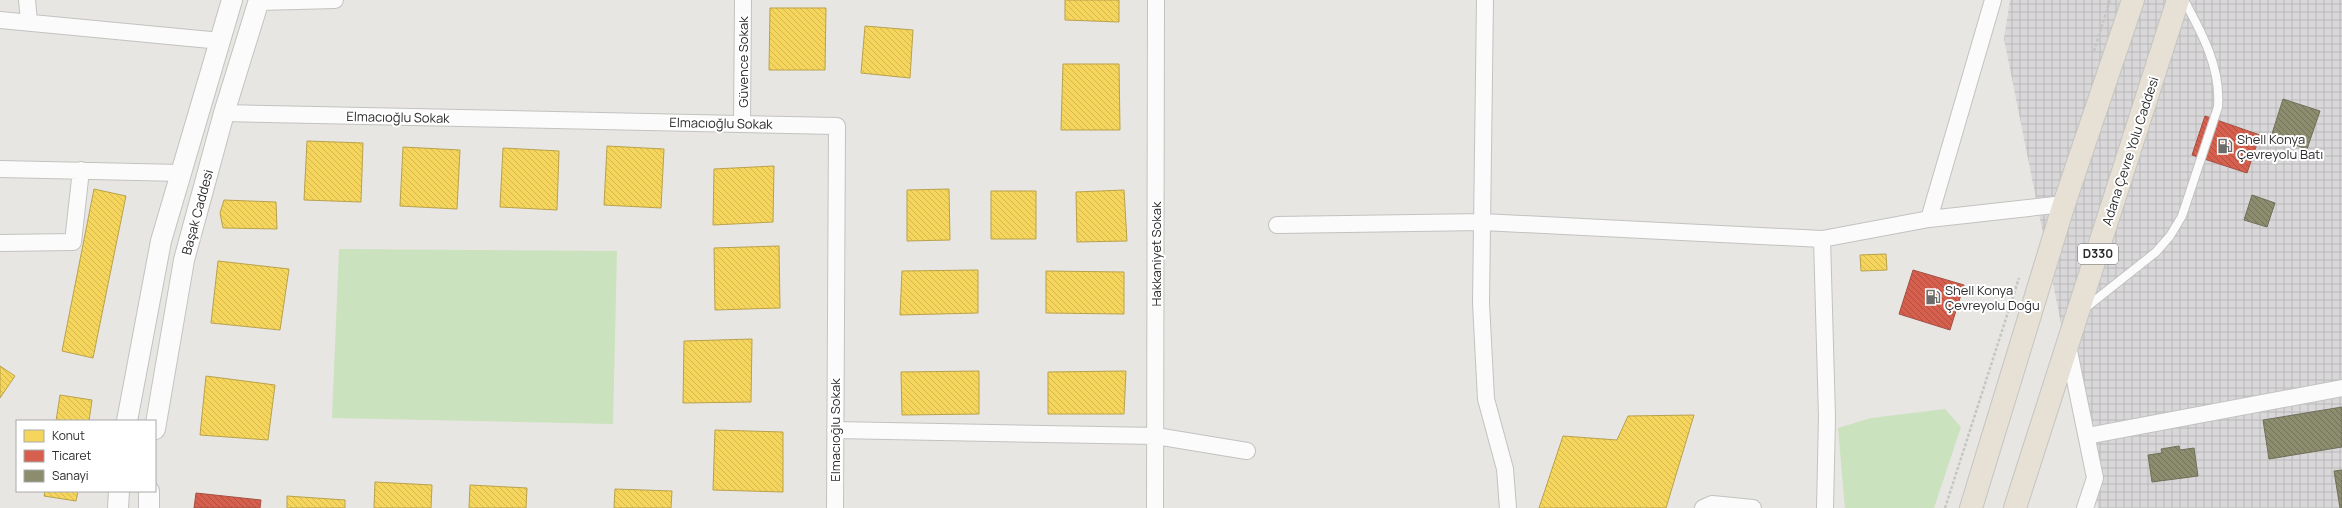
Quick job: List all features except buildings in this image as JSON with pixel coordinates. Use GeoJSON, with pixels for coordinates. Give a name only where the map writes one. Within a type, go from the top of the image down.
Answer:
{"type":"FeatureCollection","features":[{"type":"Feature","properties":{"kind":"highway"},"geometry":{"type":"LineString","coordinates":[[1971,508],[2064,204],[2133,0]]}},
{"type":"Feature","properties":{"kind":"highway","name":"Adana Çevre Yolu Caddesi"},"geometry":{"type":"LineString","coordinates":[[2015,508],[2079,314],[2178,0]]}},
{"type":"Feature","properties":{"kind":"street"},"geometry":{"type":"LineString","coordinates":[[27,0],[29,21]]}},
{"type":"Feature","properties":{"kind":"street","name":"Başak Caddesi"},"geometry":{"type":"LineString","coordinates":[[127,420],[161,241],[232,0]]}},
{"type":"Feature","properties":{"kind":"street"},"geometry":{"type":"LineString","coordinates":[[259,1],[335,0]]}},
{"type":"Feature","properties":{"kind":"street","name":"Güvence Sokak"},"geometry":{"type":"LineString","coordinates":[[742,124],[743,0]]}},
{"type":"Feature","properties":{"kind":"street","name":"Hakkaniyet Sokak"},"geometry":{"type":"LineString","coordinates":[[1155,508],[1156,0]]}},
{"type":"Feature","properties":{"kind":"street"},"geometry":{"type":"LineString","coordinates":[[1485,0],[1481,303],[1486,399],[1505,469],[1508,508]]}},
{"type":"Feature","properties":{"kind":"street"},"geometry":{"type":"LineString","coordinates":[[1929,219],[1993,0]]}},
{"type":"Feature","properties":{"kind":"street","name":"Başak Caddesi"},"geometry":{"type":"LineString","coordinates":[[156,423],[184,260],[224,113],[259,1]]}},
{"type":"Feature","properties":{"kind":"street"},"geometry":{"type":"LineString","coordinates":[[0,20],[29,21],[221,41]]}},
{"type":"Feature","properties":{"kind":"street","name":"Elmacıoğlu Sokak"},"geometry":{"type":"LineString","coordinates":[[224,113],[837,126],[835,508]]}},
{"type":"Feature","properties":{"kind":"street"},"geometry":{"type":"LineString","coordinates":[[0,169],[182,173]]}},
{"type":"Feature","properties":{"kind":"street"},"geometry":{"type":"LineString","coordinates":[[0,243],[73,242],[81,170]]}},
{"type":"Feature","properties":{"kind":"street"},"geometry":{"type":"LineString","coordinates":[[1277,225],[1482,222],[1822,239],[1929,219],[2064,204]]}},
{"type":"Feature","properties":{"kind":"street"},"geometry":{"type":"LineString","coordinates":[[1822,239],[1827,417],[1825,508]]}},
{"type":"Feature","properties":{"kind":"street"},"geometry":{"type":"LineString","coordinates":[[2068,346],[2095,478],[2085,508]]}},
{"type":"Feature","properties":{"kind":"street"},"geometry":{"type":"LineString","coordinates":[[2087,436],[2342,388]]}},
{"type":"Feature","properties":{"kind":"street"},"geometry":{"type":"LineString","coordinates":[[835,430],[1156,436],[1247,451]]}},
{"type":"Feature","properties":{"kind":"street"},"geometry":{"type":"LineString","coordinates":[[118,508],[119,492]]}},
{"type":"Feature","properties":{"kind":"street"},"geometry":{"type":"LineString","coordinates":[[149,492],[149,508]]}},
{"type":"Feature","properties":{"kind":"street"},"geometry":{"type":"LineString","coordinates":[[1703,508],[1712,504],[1753,508]]}},
{"type":"Feature","properties":{"kind":"lane"},"geometry":{"type":"LineString","coordinates":[[2079,314],[2156,252],[2170,236],[2182,216],[2218,107],[2219,93],[2211,56],[2200,29],[2184,0]]}},
{"type":"Feature","properties":{"kind":"shaded area"},"geometry":{"type":"Polygon","coordinates":[[[2010,0],[2342,0],[2342,508],[2098,508],[2004,39],[2010,0]]]}},
{"type":"Feature","properties":{"kind":"green space"},"geometry":{"type":"Polygon","coordinates":[[[339,249],[617,251],[613,424],[332,418],[339,249]]]}},
{"type":"Feature","properties":{"kind":"green space"},"geometry":{"type":"Polygon","coordinates":[[[1945,409],[1961,427],[1934,508],[1845,508],[1838,428],[1871,418],[1945,409]]]}},
{"type":"Feature","properties":{"kind":"place","name":"Shell Konya Çevreyolu Batı"},"geometry":{"type":"Point","coordinates":[2225,146]}},
{"type":"Feature","properties":{"kind":"place","name":"Shell Konya Çevreyolu Doğu"},"geometry":{"type":"Point","coordinates":[1933,297]}}]}
